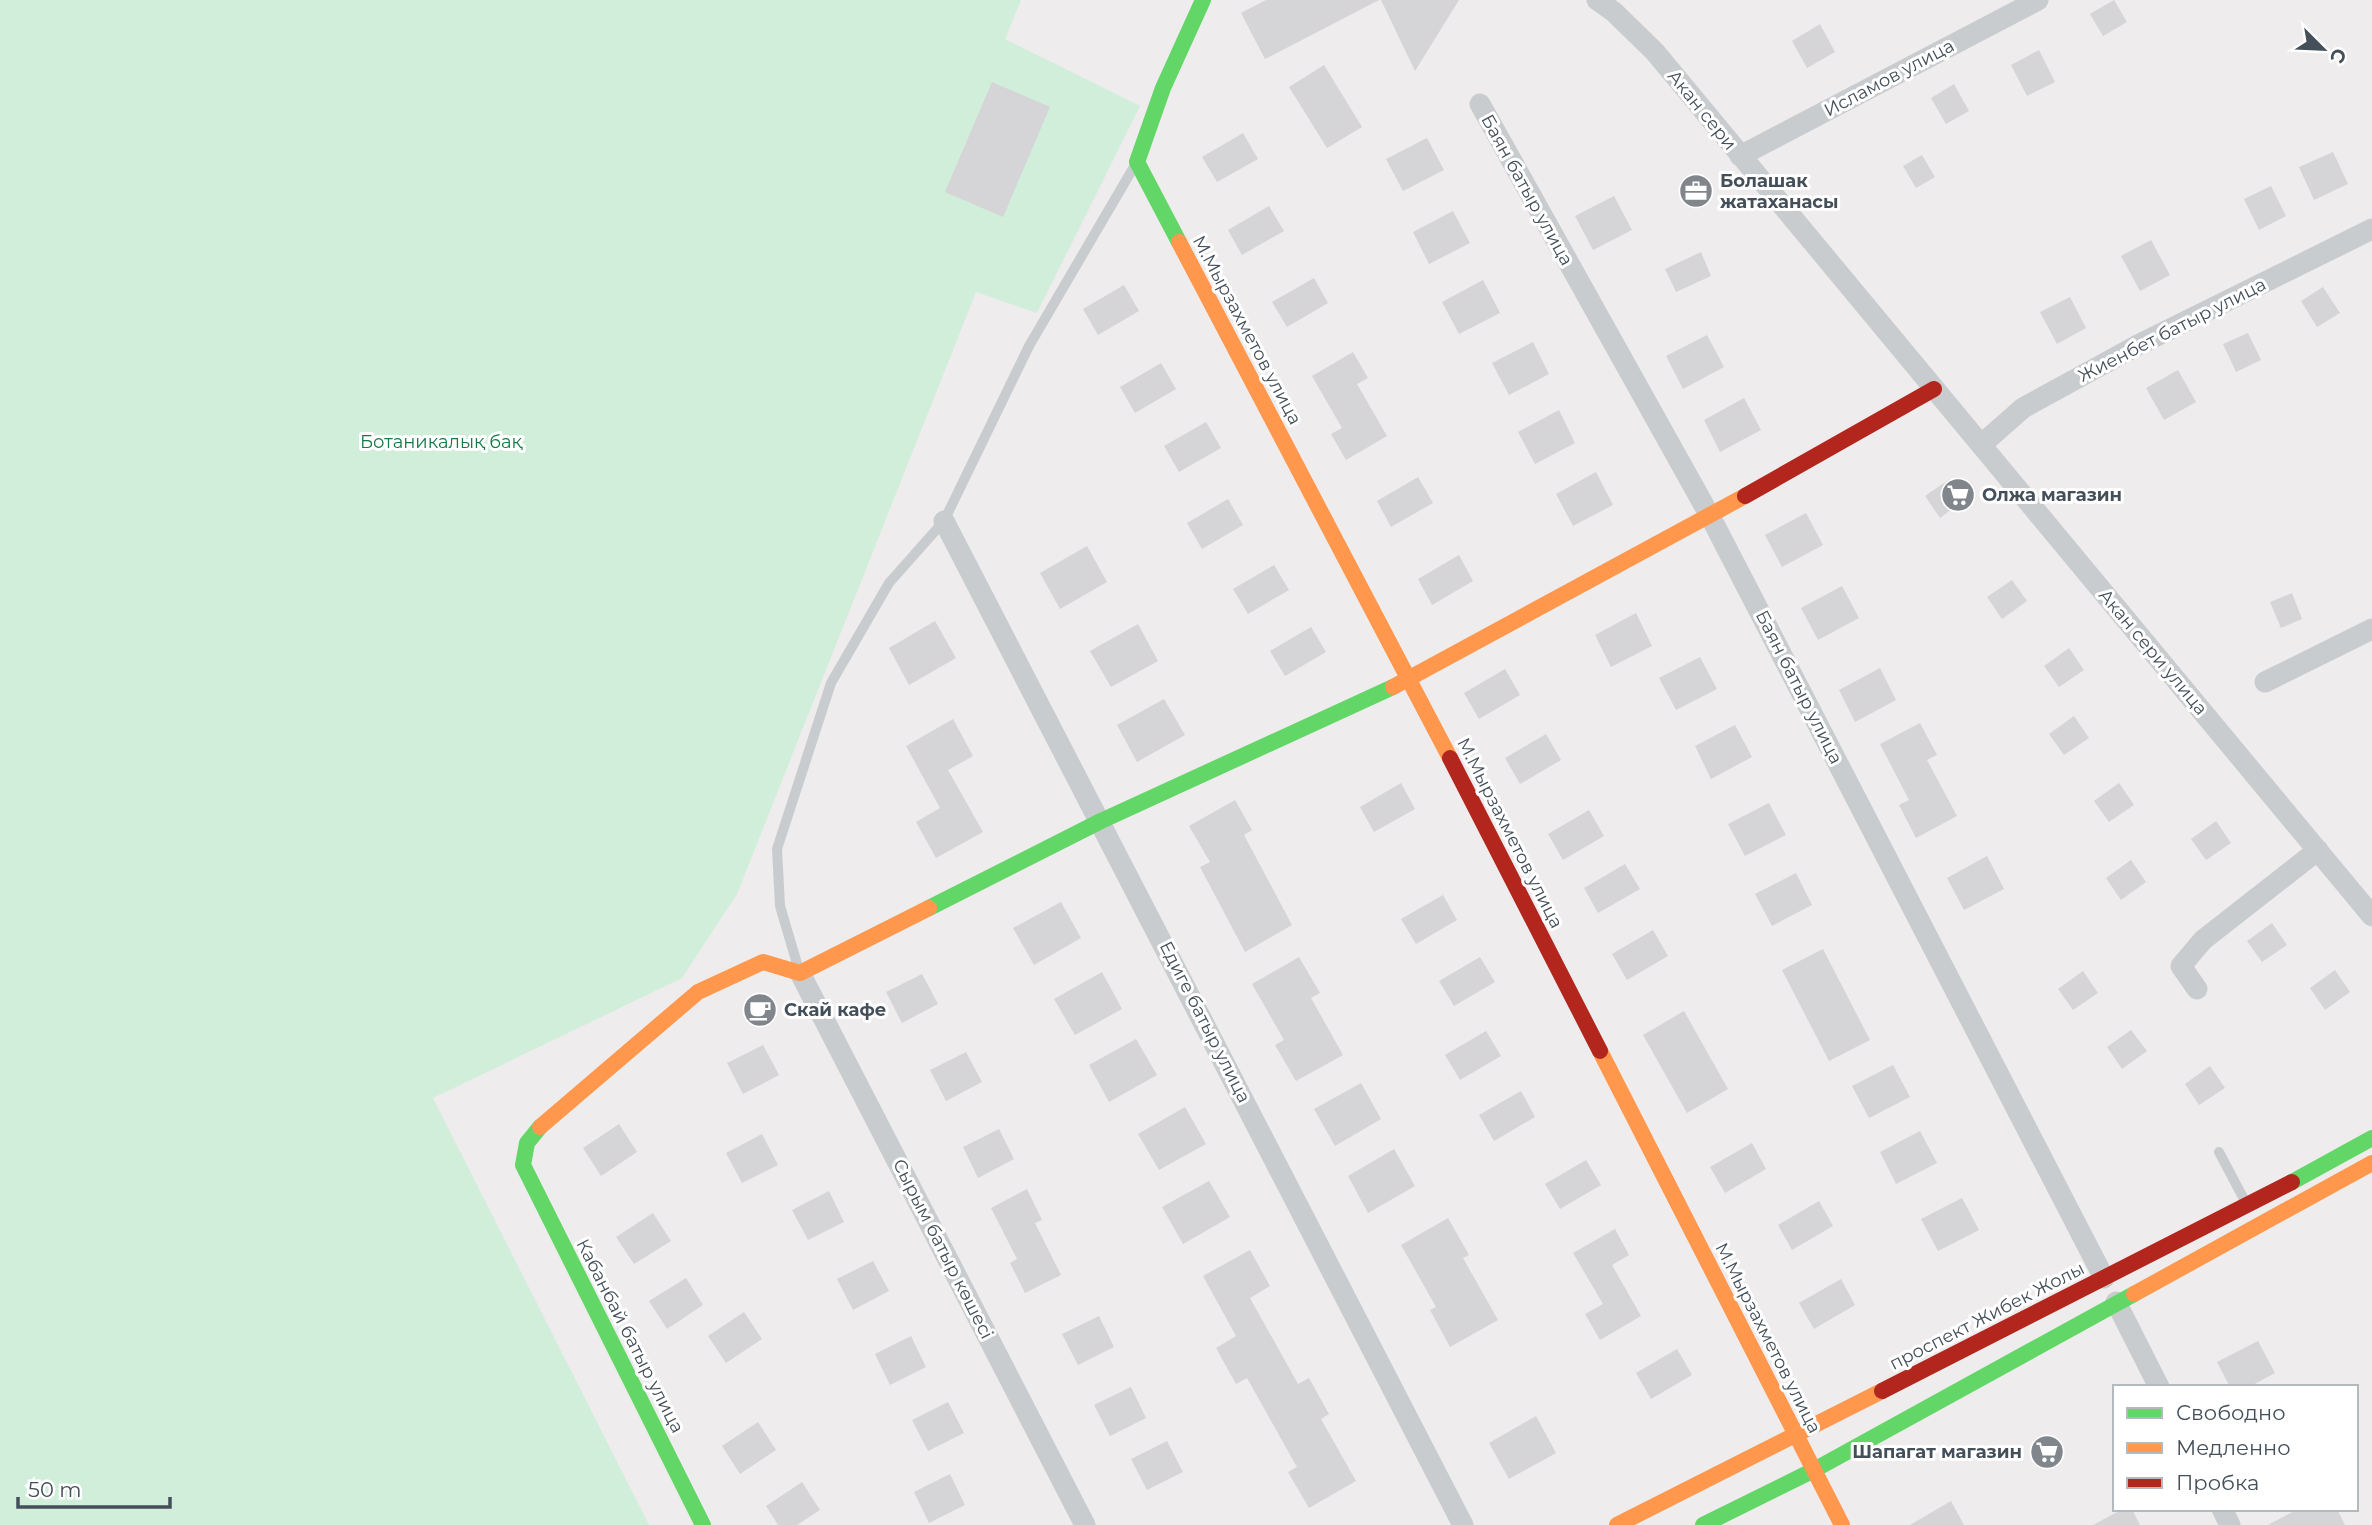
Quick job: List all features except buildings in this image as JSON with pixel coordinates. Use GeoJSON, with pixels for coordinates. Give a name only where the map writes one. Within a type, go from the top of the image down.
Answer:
{"type":"FeatureCollection","features":[{"type":"Feature","properties":{"kind":"street"},"geometry":{"type":"LineString","coordinates":[[1137,162],[1163,88],[1203,0]]}},
{"type":"Feature","properties":{"kind":"street","name":"Акан сери"},"geometry":{"type":"LineString","coordinates":[[1597,0],[1614,12],[1655,52],[1934,389]]}},
{"type":"Feature","properties":{"kind":"street","name":"Исламов улица"},"geometry":{"type":"LineString","coordinates":[[1740,156],[2038,0]]}},
{"type":"Feature","properties":{"kind":"street","name":"Баян батыр улица"},"geometry":{"type":"LineString","coordinates":[[1480,104],[1710,516],[2104,1278]]}},
{"type":"Feature","properties":{"kind":"street","name":"М.Мырзахметов улица"},"geometry":{"type":"LineString","coordinates":[[1137,162],[1410,679],[1842,1525]]}},
{"type":"Feature","properties":{"kind":"street","name":"Жиенбет батыр улица"},"geometry":{"type":"LineString","coordinates":[[1980,445],[2023,408],[2138,345],[2372,229]]}},
{"type":"Feature","properties":{"kind":"street"},"geometry":{"type":"LineString","coordinates":[[800,973],[1101,821],[1410,679],[1710,516],[1934,389]]}},
{"type":"Feature","properties":{"kind":"street","name":"Акан сери улица"},"geometry":{"type":"LineString","coordinates":[[1934,389],[2372,916]]}},
{"type":"Feature","properties":{"kind":"street","name":"Едиге батыр улица"},"geometry":{"type":"LineString","coordinates":[[944,521],[1463,1525]]}},
{"type":"Feature","properties":{"kind":"street"},"geometry":{"type":"LineString","coordinates":[[2265,682],[2372,629]]}},
{"type":"Feature","properties":{"kind":"street"},"geometry":{"type":"LineString","coordinates":[[2197,989],[2181,966],[2188,957],[2203,940],[2318,850]]}},
{"type":"Feature","properties":{"kind":"street","name":"Кабанбай батыр улица"},"geometry":{"type":"LineString","coordinates":[[703,1525],[523,1165],[527,1143],[541,1126],[698,992],[763,962],[800,973]]}},
{"type":"Feature","properties":{"kind":"street","name":"Сырым батыр көшесі"},"geometry":{"type":"LineString","coordinates":[[800,973],[1085,1525]]}},
{"type":"Feature","properties":{"kind":"street","name":"проспект Жибек Жолы"},"geometry":{"type":"LineString","coordinates":[[1617,1525],[2247,1206],[2372,1138]]}},
{"type":"Feature","properties":{"kind":"street"},"geometry":{"type":"LineString","coordinates":[[1703,1525],[1814,1470],[2372,1163]]}},
{"type":"Feature","properties":{"kind":"street"},"geometry":{"type":"LineString","coordinates":[[2116,1302],[2158,1385]]}},
{"type":"Feature","properties":{"kind":"lane"},"geometry":{"type":"LineString","coordinates":[[800,973],[780,906],[777,849],[831,683],[889,583],[944,521],[1029,346],[1137,162]]}},
{"type":"Feature","properties":{"kind":"lane"},"geometry":{"type":"LineString","coordinates":[[2219,1152],[2247,1206]]}},
{"type":"Feature","properties":{"kind":"green space","name":"Ботаникалық бақ"},"geometry":{"type":"Polygon","coordinates":[[[0,0],[1021,0],[1005,39],[1140,106],[1037,313],[976,292],[737,894],[682,978],[433,1098],[649,1525],[0,1525],[0,0]]]}},
{"type":"Feature","properties":{"kind":"traffic: fast"},"geometry":{"type":"LineString","coordinates":[[1179,242],[1137,162],[1163,88],[1203,0]]}},
{"type":"Feature","properties":{"kind":"traffic: fast"},"geometry":{"type":"LineString","coordinates":[[929,908],[1101,821],[1393,687]]}},
{"type":"Feature","properties":{"kind":"traffic: fast"},"geometry":{"type":"LineString","coordinates":[[540,1127],[527,1143],[523,1165],[703,1525]]}},
{"type":"Feature","properties":{"kind":"traffic: fast"},"geometry":{"type":"LineString","coordinates":[[2292,1182],[2372,1138]]}},
{"type":"Feature","properties":{"kind":"traffic: fast"},"geometry":{"type":"LineString","coordinates":[[1703,1525],[1814,1470],[2134,1294]]}},
{"type":"Feature","properties":{"kind":"traffic: slow"},"geometry":{"type":"LineString","coordinates":[[1179,242],[1450,758]]}},
{"type":"Feature","properties":{"kind":"traffic: slow"},"geometry":{"type":"LineString","coordinates":[[1393,687],[1745,496]]}},
{"type":"Feature","properties":{"kind":"traffic: slow"},"geometry":{"type":"LineString","coordinates":[[540,1127],[698,992],[763,962],[800,973],[929,908]]}},
{"type":"Feature","properties":{"kind":"traffic: slow"},"geometry":{"type":"LineString","coordinates":[[1600,1051],[1842,1525]]}},
{"type":"Feature","properties":{"kind":"traffic: slow"},"geometry":{"type":"LineString","coordinates":[[2134,1294],[2372,1163]]}},
{"type":"Feature","properties":{"kind":"traffic: slow"},"geometry":{"type":"LineString","coordinates":[[1617,1525],[1882,1391]]}},
{"type":"Feature","properties":{"kind":"traffic: jam"},"geometry":{"type":"LineString","coordinates":[[1745,496],[1934,389]]}},
{"type":"Feature","properties":{"kind":"traffic: jam"},"geometry":{"type":"LineString","coordinates":[[1450,758],[1600,1051]]}},
{"type":"Feature","properties":{"kind":"traffic: jam"},"geometry":{"type":"LineString","coordinates":[[1882,1391],[2292,1182]]}},
{"type":"Feature","properties":{"kind":"place","name":"Болашак жатаханасы"},"geometry":{"type":"Point","coordinates":[1696,191]}},
{"type":"Feature","properties":{"kind":"place","name":"Олжа магазин"},"geometry":{"type":"Point","coordinates":[1958,495]}},
{"type":"Feature","properties":{"kind":"place","name":"Скай кафе"},"geometry":{"type":"Point","coordinates":[760,1010]}},
{"type":"Feature","properties":{"kind":"place","name":"Шапагат магазин"},"geometry":{"type":"Point","coordinates":[2047,1452]}}]}
